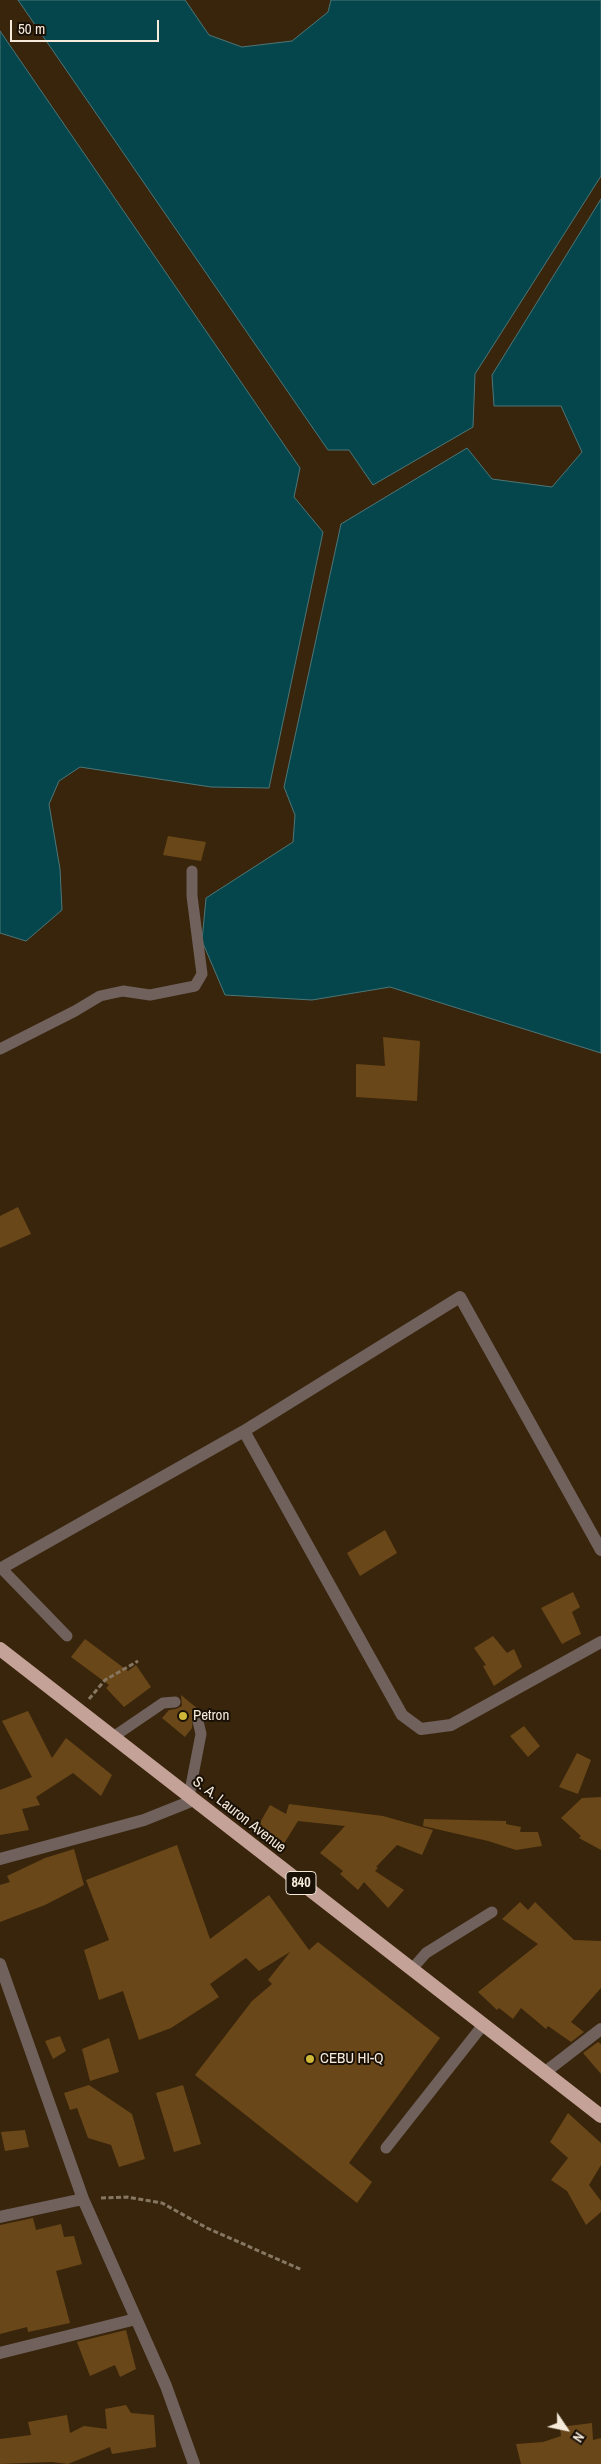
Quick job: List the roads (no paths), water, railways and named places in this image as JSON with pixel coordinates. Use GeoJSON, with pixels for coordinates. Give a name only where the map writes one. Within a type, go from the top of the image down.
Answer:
{"type":"FeatureCollection","features":[{"type":"Feature","properties":{"kind":"highway","name":"S. A. Lauron Avenue"},"geometry":{"type":"LineString","coordinates":[[0,1649],[601,2116]]}},
{"type":"Feature","properties":{"kind":"street"},"geometry":{"type":"LineString","coordinates":[[1,1569],[244,1432],[460,1297],[601,1550]]}},
{"type":"Feature","properties":{"kind":"street"},"geometry":{"type":"LineString","coordinates":[[244,1432],[402,1714],[421,1729],[451,1725],[601,1642]]}},
{"type":"Feature","properties":{"kind":"street"},"geometry":{"type":"LineString","coordinates":[[0,1859],[144,1820],[192,1798]]}},
{"type":"Feature","properties":{"kind":"street"},"geometry":{"type":"LineString","coordinates":[[0,1964],[82,2199],[166,2386],[194,2464]]}},
{"type":"Feature","properties":{"kind":"street"},"geometry":{"type":"LineString","coordinates":[[544,2073],[601,2029]]}},
{"type":"Feature","properties":{"kind":"street"},"geometry":{"type":"LineString","coordinates":[[0,2217],[82,2199]]}},
{"type":"Feature","properties":{"kind":"street"},"geometry":{"type":"LineString","coordinates":[[0,2353],[136,2318]]}},
{"type":"Feature","properties":{"kind":"lane"},"geometry":{"type":"LineString","coordinates":[[0,1049],[76,1011],[100,996],[122,990],[150,994],[195,986],[202,974],[192,896],[192,871]]}},
{"type":"Feature","properties":{"kind":"lane"},"geometry":{"type":"LineString","coordinates":[[1,1569],[66,1636]]}},
{"type":"Feature","properties":{"kind":"lane"},"geometry":{"type":"LineString","coordinates":[[113,1737],[162,1704],[175,1702]]}},
{"type":"Feature","properties":{"kind":"lane"},"geometry":{"type":"LineString","coordinates":[[192,1798],[201,1734],[198,1721]]}},
{"type":"Feature","properties":{"kind":"lane"},"geometry":{"type":"LineString","coordinates":[[412,1969],[426,1953],[492,1912]]}},
{"type":"Feature","properties":{"kind":"lane"},"geometry":{"type":"LineString","coordinates":[[386,2148],[483,2025]]}},
{"type":"Feature","properties":{"kind":"water"},"geometry":{"type":"Polygon","coordinates":[[[18,0],[185,0],[209,35],[242,47],[292,41],[328,12],[331,0],[601,0],[601,176],[475,374],[473,427],[373,485],[349,450],[328,450],[18,0]]]}},
{"type":"Feature","properties":{"kind":"water"},"geometry":{"type":"Polygon","coordinates":[[[0,31],[300,468],[294,497],[323,532],[269,788],[211,787],[80,767],[59,781],[49,804],[60,869],[62,910],[26,941],[0,933],[0,31]]]}},
{"type":"Feature","properties":{"kind":"water"},"geometry":{"type":"Polygon","coordinates":[[[601,199],[601,1053],[390,987],[312,1000],[225,995],[202,941],[206,898],[293,842],[295,815],[284,787],[341,524],[467,448],[492,479],[552,487],[582,452],[561,406],[494,406],[492,375],[601,199]]]}},
{"type":"Feature","properties":{"kind":"place","name":"Petron"},"geometry":{"type":"Point","coordinates":[183,1716]}},
{"type":"Feature","properties":{"kind":"place","name":"CEBU HI-Q"},"geometry":{"type":"Point","coordinates":[310,2059]}}]}
